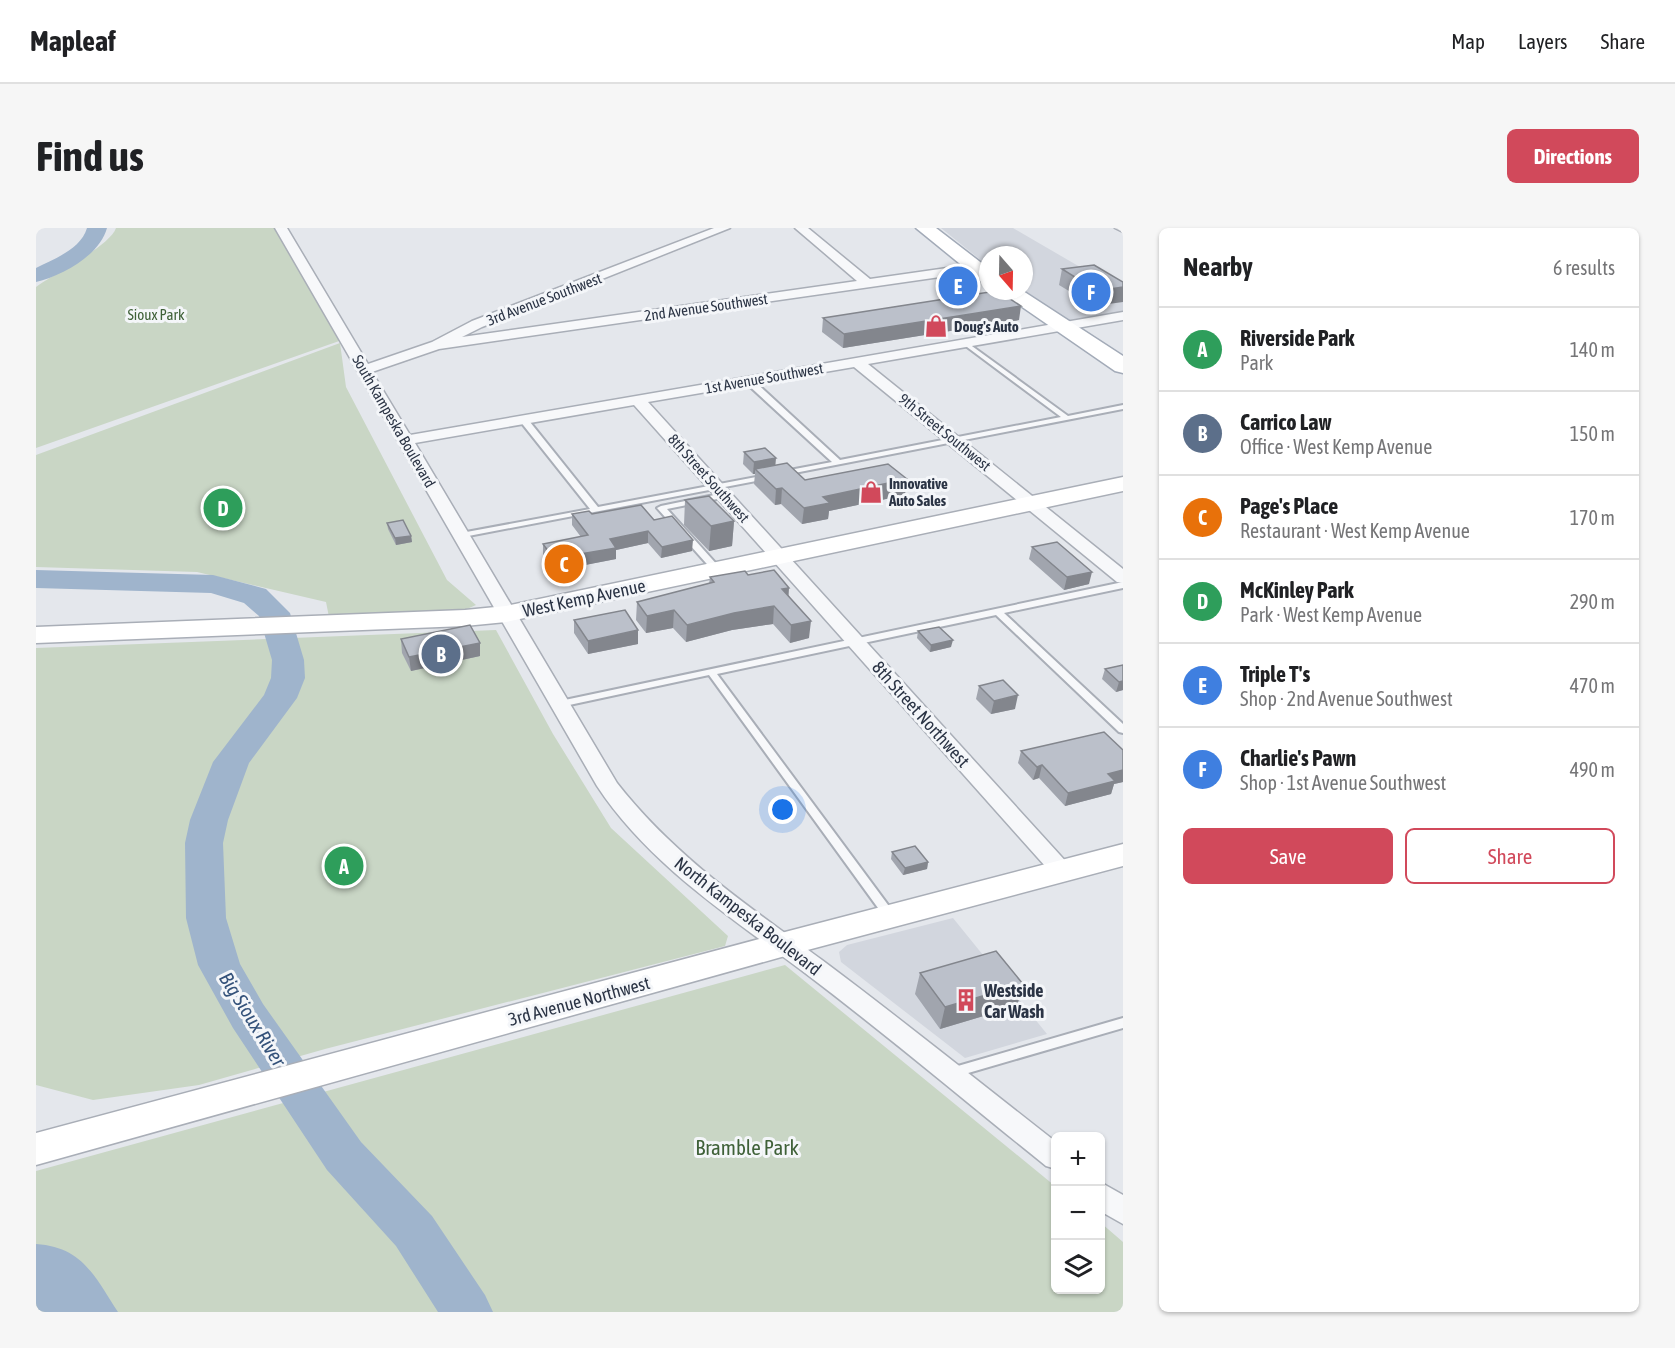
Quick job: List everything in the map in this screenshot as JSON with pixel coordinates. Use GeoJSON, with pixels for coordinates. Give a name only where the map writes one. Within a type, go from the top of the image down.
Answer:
{"type":"FeatureCollection","features":[{"type":"Feature","properties":{"kind":"main road"},"geometry":{"type":"LineString","coordinates":[[925,228],[979,270]]}},
{"type":"Feature","properties":{"kind":"main road"},"geometry":{"type":"LineString","coordinates":[[1023,300],[1123,366]]}},
{"type":"Feature","properties":{"kind":"main road","name":"West Kemp Avenue"},"geometry":{"type":"LineString","coordinates":[[36,635],[339,624],[506,614],[1123,484]]}},
{"type":"Feature","properties":{"kind":"main road","name":"3rd Avenue Northwest"},"geometry":{"type":"LineString","coordinates":[[36,1149],[785,944],[1123,855]]}},
{"type":"Feature","properties":{"kind":"street","name":"South Kampeska Boulevard"},"geometry":{"type":"LineString","coordinates":[[281,228],[506,614]]}},
{"type":"Feature","properties":{"kind":"street","name":"3rd Avenue Southwest"},"geometry":{"type":"LineString","coordinates":[[364,370],[437,345],[477,324],[724,228]]}},
{"type":"Feature","properties":{"kind":"street"},"geometry":{"type":"LineString","coordinates":[[801,228],[868,284]]}},
{"type":"Feature","properties":{"kind":"street","name":"2nd Avenue Southwest"},"geometry":{"type":"LineString","coordinates":[[437,345],[868,284],[979,272]]}},
{"type":"Feature","properties":{"kind":"street","name":"1st Avenue Southwest"},"geometry":{"type":"LineString","coordinates":[[405,440],[1123,316]]}},
{"type":"Feature","properties":{"kind":"street","name":"9th Street Southwest"},"geometry":{"type":"LineString","coordinates":[[857,362],[1122,577]]}},
{"type":"Feature","properties":{"kind":"street","name":"8th Street Southwest"},"geometry":{"type":"LineString","coordinates":[[638,399],[780,557]]}},
{"type":"Feature","properties":{"kind":"street","name":"8th Street Northwest"},"geometry":{"type":"LineString","coordinates":[[780,557],[1062,871]]}},
{"type":"Feature","properties":{"kind":"street","name":"North Kampeska Boulevard"},"geometry":{"type":"LineString","coordinates":[[506,614],[608,786],[651,838],[737,912],[785,944],[1051,1154]]}},
{"type":"Feature","properties":{"kind":"street"},"geometry":{"type":"LineString","coordinates":[[1105,1197],[1123,1212]]}},
{"type":"Feature","properties":{"kind":"lane"},"geometry":{"type":"LineString","coordinates":[[965,343],[1067,418]]}},
{"type":"Feature","properties":{"kind":"lane"},"geometry":{"type":"LineString","coordinates":[[748,381],[838,464]]}},
{"type":"Feature","properties":{"kind":"lane"},"geometry":{"type":"LineString","coordinates":[[717,570],[662,508],[720,491],[838,464],[1123,407]]}},
{"type":"Feature","properties":{"kind":"lane"},"geometry":{"type":"LineString","coordinates":[[523,419],[595,509]]}},
{"type":"Feature","properties":{"kind":"lane"},"geometry":{"type":"LineString","coordinates":[[461,536],[595,509],[720,491]]}},
{"type":"Feature","properties":{"kind":"lane"},"geometry":{"type":"LineString","coordinates":[[560,704],[998,612],[1122,577]]}},
{"type":"Feature","properties":{"kind":"lane"},"geometry":{"type":"LineString","coordinates":[[998,612],[1123,730]]}},
{"type":"Feature","properties":{"kind":"lane"},"geometry":{"type":"LineString","coordinates":[[711,672],[890,916]]}},
{"type":"Feature","properties":{"kind":"lane"},"geometry":{"type":"LineString","coordinates":[[950,1073],[1123,1023]]}},
{"type":"Feature","properties":{"kind":"shaded area"},"geometry":{"type":"Polygon","coordinates":[[[941,228],[1013,228],[1123,292],[1123,313],[1073,323],[1033,296],[1033,246],[979,246],[979,259],[941,228]]]}},
{"type":"Feature","properties":{"kind":"shaded area"},"geometry":{"type":"Polygon","coordinates":[[[953,918],[1047,1034],[965,1058],[841,962],[839,952],[847,945],[953,918]]]}},
{"type":"Feature","properties":{"kind":"green space","name":"Sioux Park"},"geometry":{"type":"Polygon","coordinates":[[[116,228],[275,228],[342,340],[36,448],[36,287],[104,243],[116,228]]]}},
{"type":"Feature","properties":{"kind":"green space"},"geometry":{"type":"Polygon","coordinates":[[[340,343],[346,387],[447,580],[476,605],[460,612],[329,617],[326,602],[197,572],[36,567],[36,455],[340,343]]]}},
{"type":"Feature","properties":{"kind":"green space"},"geometry":{"type":"Polygon","coordinates":[[[496,630],[553,734],[611,828],[728,936],[725,946],[325,1049],[199,1085],[93,1100],[36,1085],[36,648],[496,630]]]}},
{"type":"Feature","properties":{"kind":"green space","name":"Bramble Park"},"geometry":{"type":"Polygon","coordinates":[[[785,965],[1051,1183],[1051,1294],[1105,1294],[1105,1226],[1123,1242],[1123,1312],[36,1312],[36,1171],[785,965]]]}},
{"type":"Feature","properties":{"kind":"water"},"geometry":{"type":"Polygon","coordinates":[[[36,1244],[52,1246],[77,1258],[94,1276],[118,1312],[36,1312],[36,1244]]]}},
{"type":"Feature","properties":{"kind":"building"},"geometry":{"type":"Polygon","coordinates":[[[1094,265],[1123,282],[1123,287],[1097,291],[1062,269],[1094,265]]]}},
{"type":"Feature","properties":{"kind":"building"},"geometry":{"type":"Polygon","coordinates":[[[979,294],[979,300],[1012,300],[1021,306],[844,334],[823,318],[979,294]]]}},
{"type":"Feature","properties":{"kind":"building"},"geometry":{"type":"Polygon","coordinates":[[[765,448],[776,458],[754,462],[744,452],[765,448]]]}},
{"type":"Feature","properties":{"kind":"building"},"geometry":{"type":"Polygon","coordinates":[[[787,463],[805,480],[888,464],[907,479],[823,497],[830,503],[804,508],[782,488],[776,489],[755,469],[787,463]]]}},
{"type":"Feature","properties":{"kind":"building"},"geometry":{"type":"Polygon","coordinates":[[[709,496],[734,521],[711,526],[685,500],[709,496]]]}},
{"type":"Feature","properties":{"kind":"building"},"geometry":{"type":"Polygon","coordinates":[[[641,505],[654,520],[672,516],[693,540],[662,547],[648,531],[610,539],[616,548],[580,554],[585,561],[559,566],[543,544],[588,535],[572,514],[589,511],[592,514],[641,505]]]}},
{"type":"Feature","properties":{"kind":"building"},"geometry":{"type":"Polygon","coordinates":[[[403,520],[411,536],[395,538],[387,523],[403,520]]]}},
{"type":"Feature","properties":{"kind":"building"},"geometry":{"type":"Polygon","coordinates":[[[1057,542],[1092,572],[1067,577],[1032,547],[1057,542]]]}},
{"type":"Feature","properties":{"kind":"building"},"geometry":{"type":"Polygon","coordinates":[[[774,570],[789,588],[782,589],[811,621],[791,625],[774,606],[687,625],[674,610],[647,616],[637,602],[714,582],[710,577],[745,571],[748,575],[774,570]]]}},
{"type":"Feature","properties":{"kind":"building"},"geometry":{"type":"Polygon","coordinates":[[[625,610],[638,630],[588,641],[574,620],[625,610]]]}},
{"type":"Feature","properties":{"kind":"building"},"geometry":{"type":"Polygon","coordinates":[[[470,625],[480,643],[409,657],[401,639],[470,625]]]}},
{"type":"Feature","properties":{"kind":"building"},"geometry":{"type":"Polygon","coordinates":[[[939,627],[953,640],[931,645],[918,631],[939,627]]]}},
{"type":"Feature","properties":{"kind":"building"},"geometry":{"type":"Polygon","coordinates":[[[1123,665],[1123,681],[1119,682],[1105,669],[1123,665]]]}},
{"type":"Feature","properties":{"kind":"building"},"geometry":{"type":"Polygon","coordinates":[[[1003,680],[1018,695],[994,701],[979,686],[1003,680]]]}},
{"type":"Feature","properties":{"kind":"building"},"geometry":{"type":"Polygon","coordinates":[[[1104,732],[1123,750],[1123,770],[1108,774],[1115,781],[1068,793],[1042,765],[1037,767],[1021,751],[1104,732]]]}},
{"type":"Feature","properties":{"kind":"building"},"geometry":{"type":"Polygon","coordinates":[[[915,846],[928,862],[905,868],[892,852],[915,846]]]}},
{"type":"Feature","properties":{"kind":"building"},"geometry":{"type":"Polygon","coordinates":[[[996,951],[1023,984],[945,1007],[920,973],[996,951]]]}},
{"type":"Feature","properties":{"kind":"waterway","name":"Big Sioux River"},"geometry":{"type":"LineString","coordinates":[[36,276],[82,250],[95,236],[97,228]]}},
{"type":"Feature","properties":{"kind":"waterway","name":"Big Sioux River"},"geometry":{"type":"LineString","coordinates":[[36,579],[213,584],[255,596],[274,613],[288,660],[288,678],[280,698],[231,762],[209,820],[204,843],[203,877],[206,918],[219,965],[248,1016],[344,1156],[414,1231],[467,1312]]}},
{"type":"Feature","properties":{"kind":"place","name":"Triple T's"},"geometry":{"type":"Point","coordinates":[958,286]}},
{"type":"Feature","properties":{"kind":"place","name":"Charlie's Pawn"},"geometry":{"type":"Point","coordinates":[1091,292]}},
{"type":"Feature","properties":{"kind":"place","name":"Doug's Auto"},"geometry":{"type":"Point","coordinates":[936,326]}},
{"type":"Feature","properties":{"kind":"place","name":"Innovative Auto Sales"},"geometry":{"type":"Point","coordinates":[871,492]}},
{"type":"Feature","properties":{"kind":"place","name":"McKinley Park"},"geometry":{"type":"Point","coordinates":[223,508]}},
{"type":"Feature","properties":{"kind":"place","name":"Page's Place"},"geometry":{"type":"Point","coordinates":[564,564]}},
{"type":"Feature","properties":{"kind":"place","name":"Carrico Law"},"geometry":{"type":"Point","coordinates":[441,654]}},
{"type":"Feature","properties":{"kind":"place","name":"Riverside Park"},"geometry":{"type":"Point","coordinates":[344,866]}},
{"type":"Feature","properties":{"kind":"place","name":"Westside Car Wash"},"geometry":{"type":"Point","coordinates":[966,1000]}}]}
